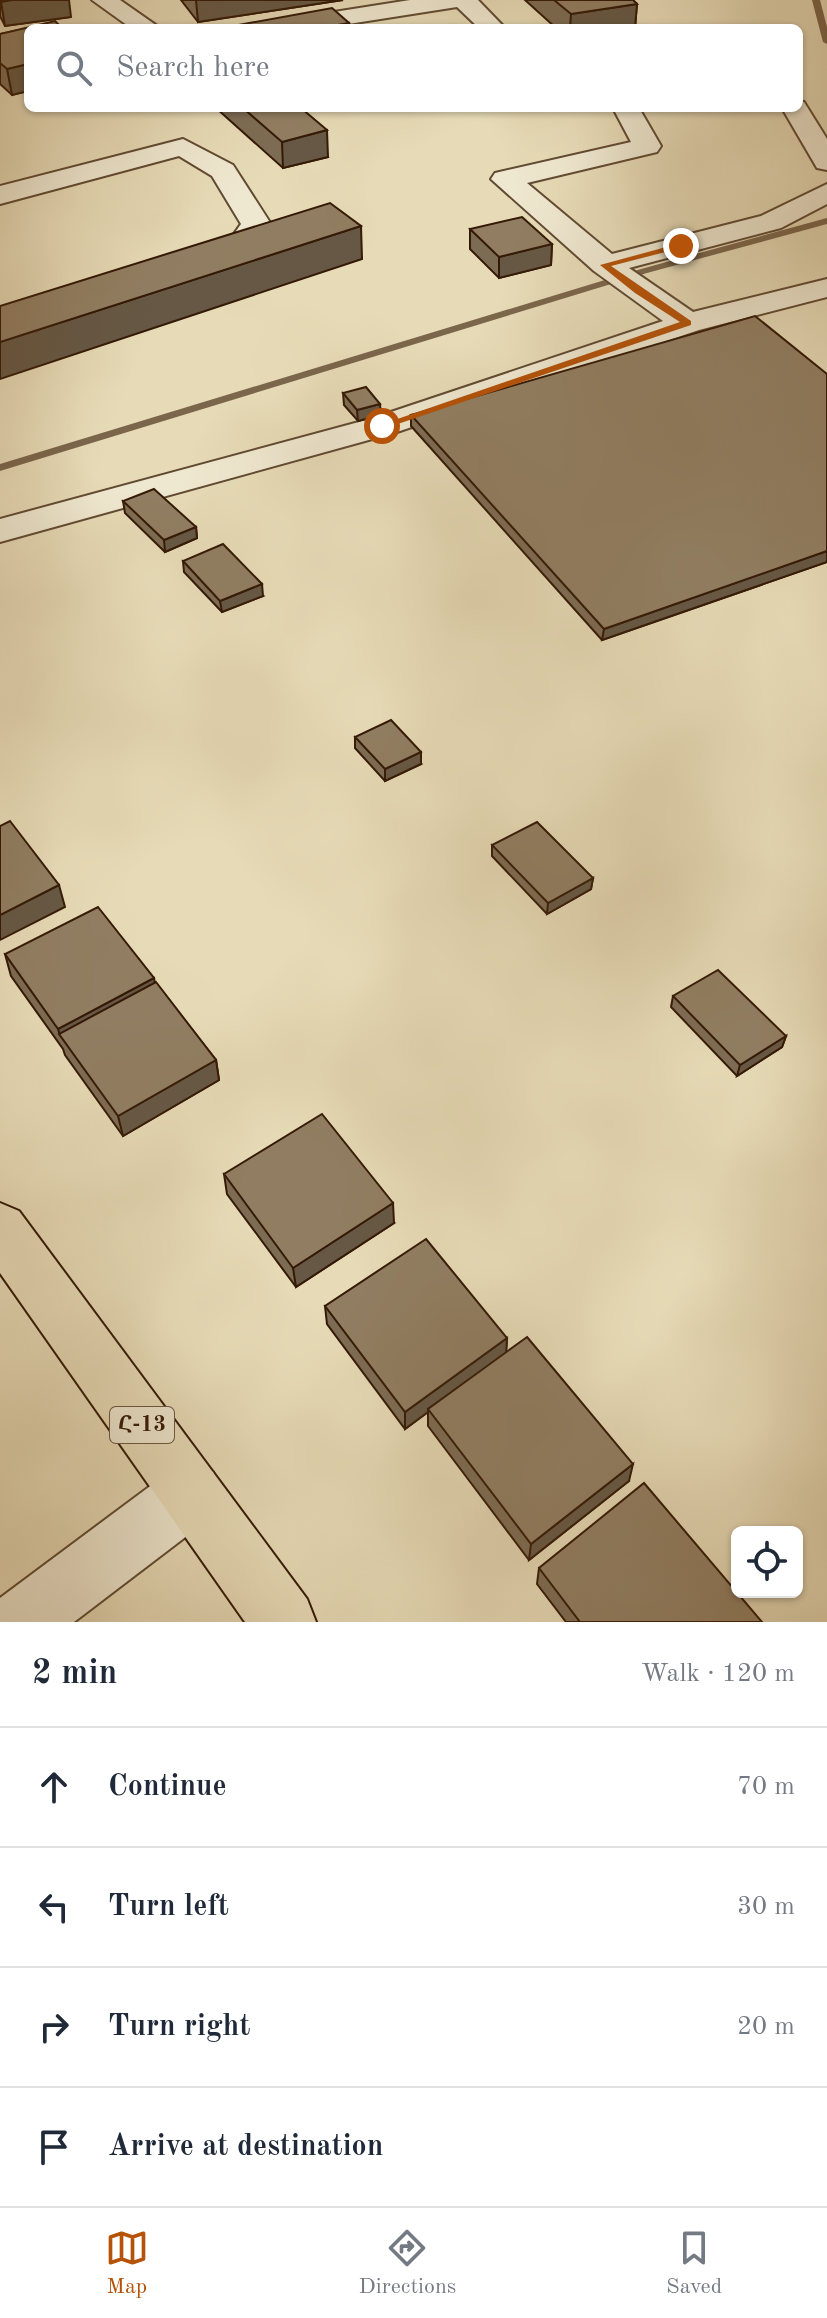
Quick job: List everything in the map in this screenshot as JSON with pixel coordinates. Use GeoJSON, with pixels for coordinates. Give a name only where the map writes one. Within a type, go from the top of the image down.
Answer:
{"type":"FeatureCollection","features":[{"type":"Feature","properties":{"kind":"main road","name":"Հ-13"},"geometry":{"type":"LineString","coordinates":[[0,1228],[284,1622]]}},
{"type":"Feature","properties":{"kind":"lane"},"geometry":{"type":"LineString","coordinates":[[104,0],[142,24]]}},
{"type":"Feature","properties":{"kind":"lane"},"geometry":{"type":"LineString","coordinates":[[302,24],[455,0]]}},
{"type":"Feature","properties":{"kind":"lane"},"geometry":{"type":"LineString","coordinates":[[464,0],[489,24]]}},
{"type":"Feature","properties":{"kind":"lane"},"geometry":{"type":"LineString","coordinates":[[628,112],[647,146],[505,179],[638,291],[688,323]]}},
{"type":"Feature","properties":{"kind":"lane"},"geometry":{"type":"LineString","coordinates":[[797,112],[827,162]]}},
{"type":"Feature","properties":{"kind":"lane"},"geometry":{"type":"LineString","coordinates":[[0,195],[183,147],[223,171],[256,224],[240,247],[180,264]]}},
{"type":"Feature","properties":{"kind":"lane"},"geometry":{"type":"LineString","coordinates":[[605,265],[771,222],[827,193]]}},
{"type":"Feature","properties":{"kind":"lane"},"geometry":{"type":"LineString","coordinates":[[0,531],[382,426],[688,323],[827,288]]}},
{"type":"Feature","properties":{"kind":"lane"},"geometry":{"type":"LineString","coordinates":[[21,1622],[191,1494]]}},
{"type":"Feature","properties":{"kind":"building"},"geometry":{"type":"Polygon","coordinates":[[[554,0],[633,0],[637,4],[571,14],[554,0]]]}},
{"type":"Feature","properties":{"kind":"building"},"geometry":{"type":"Polygon","coordinates":[[[332,8],[349,23],[343,24],[244,24],[332,8]]]}},
{"type":"Feature","properties":{"kind":"building"},"geometry":{"type":"Polygon","coordinates":[[[24,28],[24,65],[7,69],[0,63],[0,34],[24,28]]]}},
{"type":"Feature","properties":{"kind":"building"},"geometry":{"type":"Polygon","coordinates":[[[248,112],[306,112],[327,130],[282,142],[248,112]]]}},
{"type":"Feature","properties":{"kind":"building"},"geometry":{"type":"Polygon","coordinates":[[[330,203],[361,226],[0,342],[0,306],[330,203]]]}},
{"type":"Feature","properties":{"kind":"building"},"geometry":{"type":"Polygon","coordinates":[[[522,217],[552,244],[499,257],[470,229],[522,217]]]}},
{"type":"Feature","properties":{"kind":"building"},"geometry":{"type":"Polygon","coordinates":[[[755,316],[827,374],[827,551],[604,629],[411,415],[755,316]]]}},
{"type":"Feature","properties":{"kind":"building"},"geometry":{"type":"Polygon","coordinates":[[[366,387],[380,404],[357,410],[343,393],[366,387]]]}},
{"type":"Feature","properties":{"kind":"building"},"geometry":{"type":"Polygon","coordinates":[[[154,489],[196,527],[164,540],[123,501],[154,489]]]}},
{"type":"Feature","properties":{"kind":"building"},"geometry":{"type":"Polygon","coordinates":[[[223,544],[262,584],[220,601],[183,561],[223,544]]]}},
{"type":"Feature","properties":{"kind":"building"},"geometry":{"type":"Polygon","coordinates":[[[391,720],[421,752],[385,769],[355,737],[391,720]]]}},
{"type":"Feature","properties":{"kind":"building"},"geometry":{"type":"Polygon","coordinates":[[[10,821],[59,885],[0,915],[0,826],[10,821]]]}},
{"type":"Feature","properties":{"kind":"building"},"geometry":{"type":"Polygon","coordinates":[[[537,822],[593,878],[548,903],[492,845],[537,822]]]}},
{"type":"Feature","properties":{"kind":"building"},"geometry":{"type":"Polygon","coordinates":[[[98,907],[154,978],[58,1029],[5,954],[98,907]]]}},
{"type":"Feature","properties":{"kind":"building"},"geometry":{"type":"Polygon","coordinates":[[[718,970],[786,1036],[740,1065],[673,996],[718,970]]]}},
{"type":"Feature","properties":{"kind":"building"},"geometry":{"type":"Polygon","coordinates":[[[156,982],[216,1060],[118,1116],[59,1034],[156,982]]]}},
{"type":"Feature","properties":{"kind":"building"},"geometry":{"type":"Polygon","coordinates":[[[322,1114],[393,1203],[293,1268],[224,1174],[322,1114]]]}},
{"type":"Feature","properties":{"kind":"building"},"geometry":{"type":"Polygon","coordinates":[[[426,1239],[507,1338],[405,1412],[325,1306],[426,1239]]]}},
{"type":"Feature","properties":{"kind":"building"},"geometry":{"type":"Polygon","coordinates":[[[527,1337],[633,1464],[531,1544],[428,1409],[527,1337]]]}},
{"type":"Feature","properties":{"kind":"building"},"geometry":{"type":"Polygon","coordinates":[[[644,1483],[731,1585],[731,1598],[742,1598],[762,1622],[580,1622],[539,1568],[644,1483]]]}},
{"type":"Feature","properties":{"kind":"waterway"},"geometry":{"type":"LineString","coordinates":[[816,0],[827,42]]}},
{"type":"Feature","properties":{"kind":"waterway"},"geometry":{"type":"LineString","coordinates":[[0,468],[644,271],[827,221]]}},
{"type":"Feature","properties":{"kind":"route"},"geometry":{"type":"LineString","coordinates":[[382,426],[688,323],[638,291],[605,265],[681,246]]}}]}
